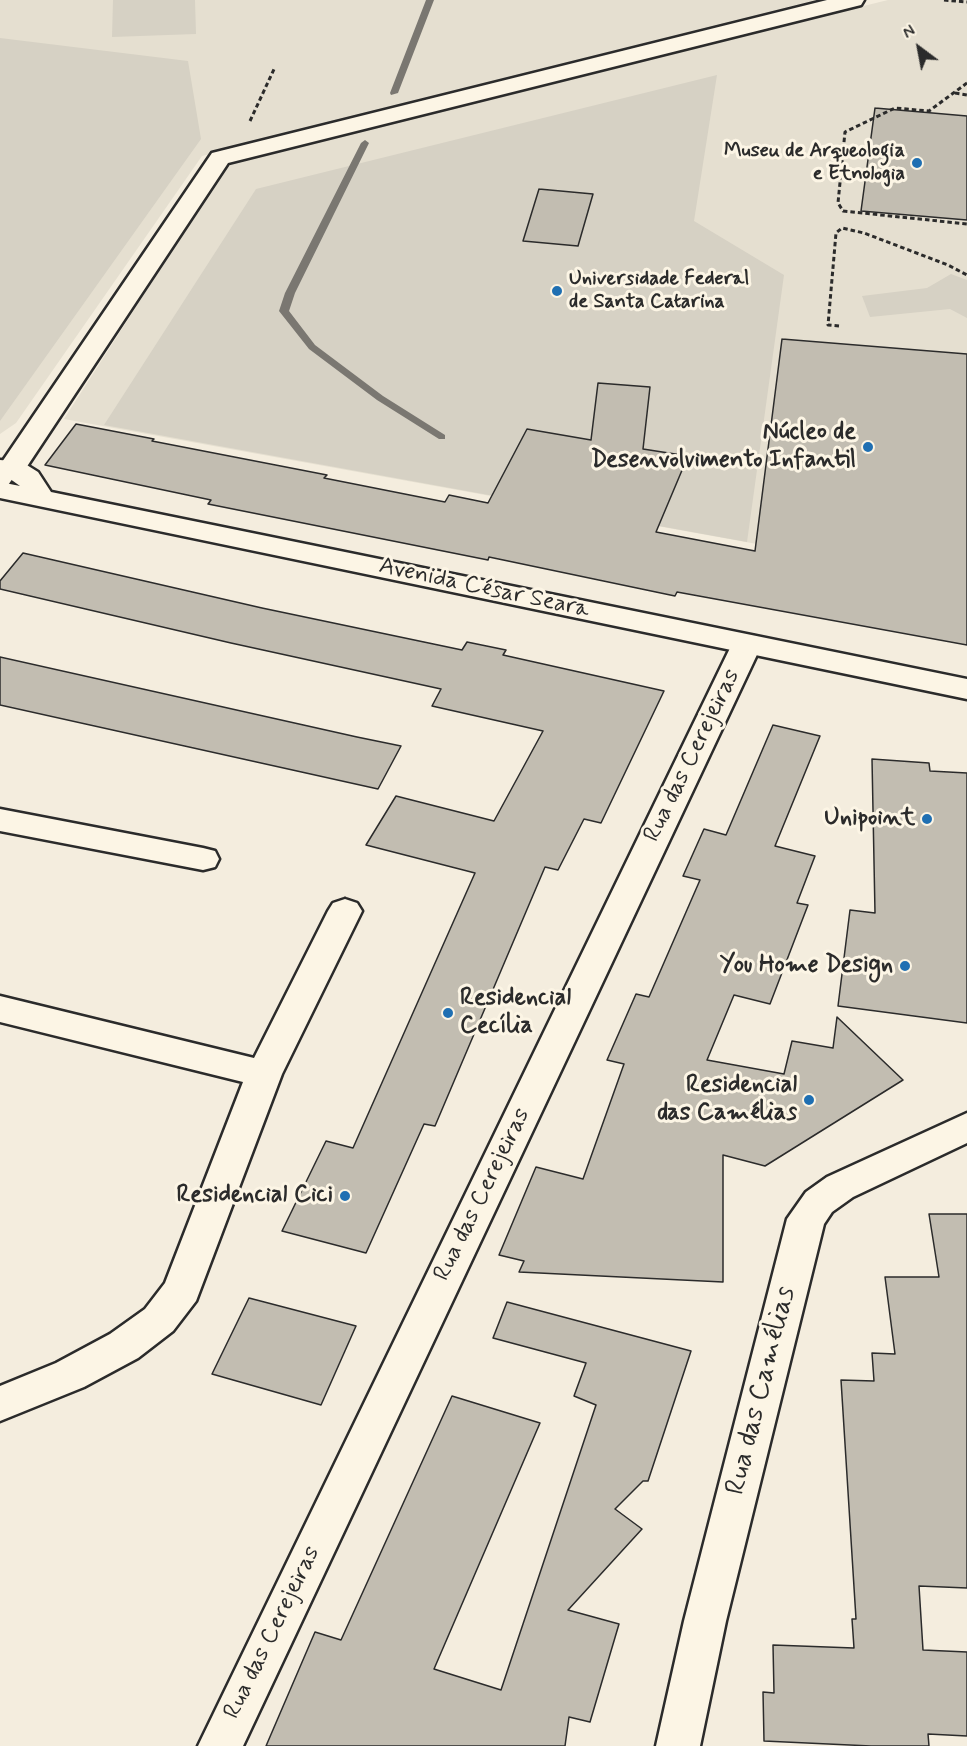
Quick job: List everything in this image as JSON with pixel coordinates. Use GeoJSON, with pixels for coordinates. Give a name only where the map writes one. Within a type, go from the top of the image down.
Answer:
{"type":"FeatureCollection","features":[{"type":"Feature","properties":{"kind":"street"},"geometry":{"type":"LineString","coordinates":[[3,478],[220,158],[853,0]]}},
{"type":"Feature","properties":{"kind":"street","name":"Avenida César Seara"},"geometry":{"type":"LineString","coordinates":[[3,478],[40,499],[967,689]]}},
{"type":"Feature","properties":{"kind":"street"},"geometry":{"type":"LineString","coordinates":[[0,512],[40,499]]}},
{"type":"Feature","properties":{"kind":"street","name":"Rua das Cerejeiras"},"geometry":{"type":"LineString","coordinates":[[219,1746],[747,644]]}},
{"type":"Feature","properties":{"kind":"street"},"geometry":{"type":"LineString","coordinates":[[0,820],[203,859]]}},
{"type":"Feature","properties":{"kind":"street"},"geometry":{"type":"LineString","coordinates":[[0,1404],[70,1375],[124,1346],[159,1320],[182,1290],[235,1145],[264,1074],[345,911]]}},
{"type":"Feature","properties":{"kind":"street"},"geometry":{"type":"LineString","coordinates":[[0,1009],[264,1074]]}},
{"type":"Feature","properties":{"kind":"street","name":"Rua das Camélias"},"geometry":{"type":"LineString","coordinates":[[678,1746],[705,1621],[806,1219],[819,1202],[840,1187],[967,1127]]}},
{"type":"Feature","properties":{"kind":"path"},"geometry":{"type":"LineString","coordinates":[[944,0],[967,2]]}},
{"type":"Feature","properties":{"kind":"path"},"geometry":{"type":"LineString","coordinates":[[248,126],[274,67]]}},
{"type":"Feature","properties":{"kind":"path"},"geometry":{"type":"LineString","coordinates":[[967,83],[929,111],[895,108],[845,132],[838,203],[843,211],[967,224]]}},
{"type":"Feature","properties":{"kind":"path"},"geometry":{"type":"LineString","coordinates":[[954,93],[967,95]]}},
{"type":"Feature","properties":{"kind":"path"},"geometry":{"type":"LineString","coordinates":[[839,326],[828,325],[836,232],[842,228],[864,232],[948,264],[967,274]]}},
{"type":"Feature","properties":{"kind":"shaded area"},"geometry":{"type":"Polygon","coordinates":[[[0,0],[832,0],[202,156],[16,423],[0,434],[0,0]]]}},
{"type":"Feature","properties":{"kind":"shaded area"},"geometry":{"type":"Polygon","coordinates":[[[113,0],[195,0],[196,34],[112,37],[113,0]]]}},
{"type":"Feature","properties":{"kind":"shaded area","name":"Universidade Federal de Santa Catarina"},"geometry":{"type":"Polygon","coordinates":[[[888,0],[967,0],[967,572],[790,550],[64,419],[229,162],[888,0]]]}},
{"type":"Feature","properties":{"kind":"shaded area"},"geometry":{"type":"Polygon","coordinates":[[[0,38],[188,61],[201,139],[0,421],[0,38]]]}},
{"type":"Feature","properties":{"kind":"shaded area"},"geometry":{"type":"Polygon","coordinates":[[[717,75],[694,221],[784,275],[747,542],[104,425],[256,189],[717,75]]]}},
{"type":"Feature","properties":{"kind":"shaded area"},"geometry":{"type":"Polygon","coordinates":[[[951,274],[967,280],[967,318],[950,309],[870,317],[862,296],[927,288],[951,274]]]}},
{"type":"Feature","properties":{"kind":"building","name":"Museu de Arqueologia e Etnologia"},"geometry":{"type":"Polygon","coordinates":[[[875,108],[967,116],[967,220],[861,211],[875,108]]]}},
{"type":"Feature","properties":{"kind":"building"},"geometry":{"type":"Polygon","coordinates":[[[539,189],[593,194],[578,246],[523,241],[539,189]]]}},
{"type":"Feature","properties":{"kind":"building"},"geometry":{"type":"Polygon","coordinates":[[[782,339],[967,354],[967,645],[677,592],[675,596],[489,557],[488,560],[208,504],[211,500],[45,465],[76,424],[327,475],[324,478],[445,502],[449,495],[488,503],[527,429],[591,440],[598,383],[650,387],[643,449],[688,456],[656,532],[755,551],[782,339]]]}},
{"type":"Feature","properties":{"kind":"building"},"geometry":{"type":"Polygon","coordinates":[[[23,553],[262,608],[462,650],[467,642],[506,650],[503,655],[664,691],[601,823],[584,819],[558,870],[545,867],[435,1126],[424,1124],[366,1253],[282,1231],[326,1141],[353,1148],[475,873],[366,845],[396,796],[494,821],[543,731],[432,706],[441,689],[0,589],[0,581],[23,553]]]}},
{"type":"Feature","properties":{"kind":"building"},"geometry":{"type":"Polygon","coordinates":[[[0,657],[401,746],[378,789],[0,705],[0,657]]]}},
{"type":"Feature","properties":{"kind":"building"},"geometry":{"type":"Polygon","coordinates":[[[773,725],[820,736],[775,846],[815,856],[797,903],[808,905],[770,1004],[734,995],[707,1060],[784,1074],[792,1041],[833,1048],[837,1017],[903,1080],[765,1166],[723,1155],[723,1282],[519,1272],[524,1261],[499,1255],[536,1167],[583,1179],[624,1064],[607,1060],[636,994],[649,997],[700,880],[683,876],[704,829],[726,835],[773,725]]]}},
{"type":"Feature","properties":{"kind":"building"},"geometry":{"type":"Polygon","coordinates":[[[872,759],[929,763],[930,771],[967,773],[967,1023],[838,1006],[850,910],[875,913],[872,759]]]}},
{"type":"Feature","properties":{"kind":"building"},"geometry":{"type":"Polygon","coordinates":[[[929,1214],[967,1214],[967,1588],[919,1586],[923,1650],[967,1652],[967,1736],[928,1734],[929,1746],[764,1741],[763,1692],[774,1693],[773,1645],[854,1648],[852,1619],[856,1619],[841,1380],[874,1381],[872,1353],[895,1354],[885,1277],[939,1277],[929,1214]]]}},
{"type":"Feature","properties":{"kind":"building"},"geometry":{"type":"Polygon","coordinates":[[[249,1298],[356,1326],[321,1405],[212,1374],[249,1298]]]}},
{"type":"Feature","properties":{"kind":"building"},"geometry":{"type":"Polygon","coordinates":[[[507,1302],[691,1351],[648,1481],[643,1481],[615,1509],[642,1529],[568,1610],[619,1624],[590,1722],[569,1717],[565,1746],[266,1746],[315,1632],[341,1640],[452,1396],[540,1423],[434,1669],[501,1690],[596,1405],[574,1396],[586,1363],[493,1338],[507,1302]]]}},
{"type":"Feature","properties":{"kind":"waterway"},"geometry":{"type":"LineString","coordinates":[[394,93],[430,0]]}},
{"type":"Feature","properties":{"kind":"waterway"},"geometry":{"type":"LineString","coordinates":[[365,143],[290,293],[284,311],[312,347],[380,398],[442,437]]}},
{"type":"Feature","properties":{"kind":"place","name":"Museu de Arqueologia e Etnologia"},"geometry":{"type":"Point","coordinates":[917,163]}},
{"type":"Feature","properties":{"kind":"place","name":"Universidade Federal de Santa Catarina"},"geometry":{"type":"Point","coordinates":[557,291]}},
{"type":"Feature","properties":{"kind":"place","name":"Núcleo de Desenvolvimento Infantil"},"geometry":{"type":"Point","coordinates":[868,447]}},
{"type":"Feature","properties":{"kind":"place","name":"Unipoint"},"geometry":{"type":"Point","coordinates":[927,819]}},
{"type":"Feature","properties":{"kind":"place","name":"You Home Design"},"geometry":{"type":"Point","coordinates":[905,966]}},
{"type":"Feature","properties":{"kind":"place","name":"Residencial Cecília"},"geometry":{"type":"Point","coordinates":[448,1013]}},
{"type":"Feature","properties":{"kind":"place","name":"Residencial das Camélias"},"geometry":{"type":"Point","coordinates":[809,1100]}},
{"type":"Feature","properties":{"kind":"place","name":"Residencial Cici"},"geometry":{"type":"Point","coordinates":[345,1196]}}]}
